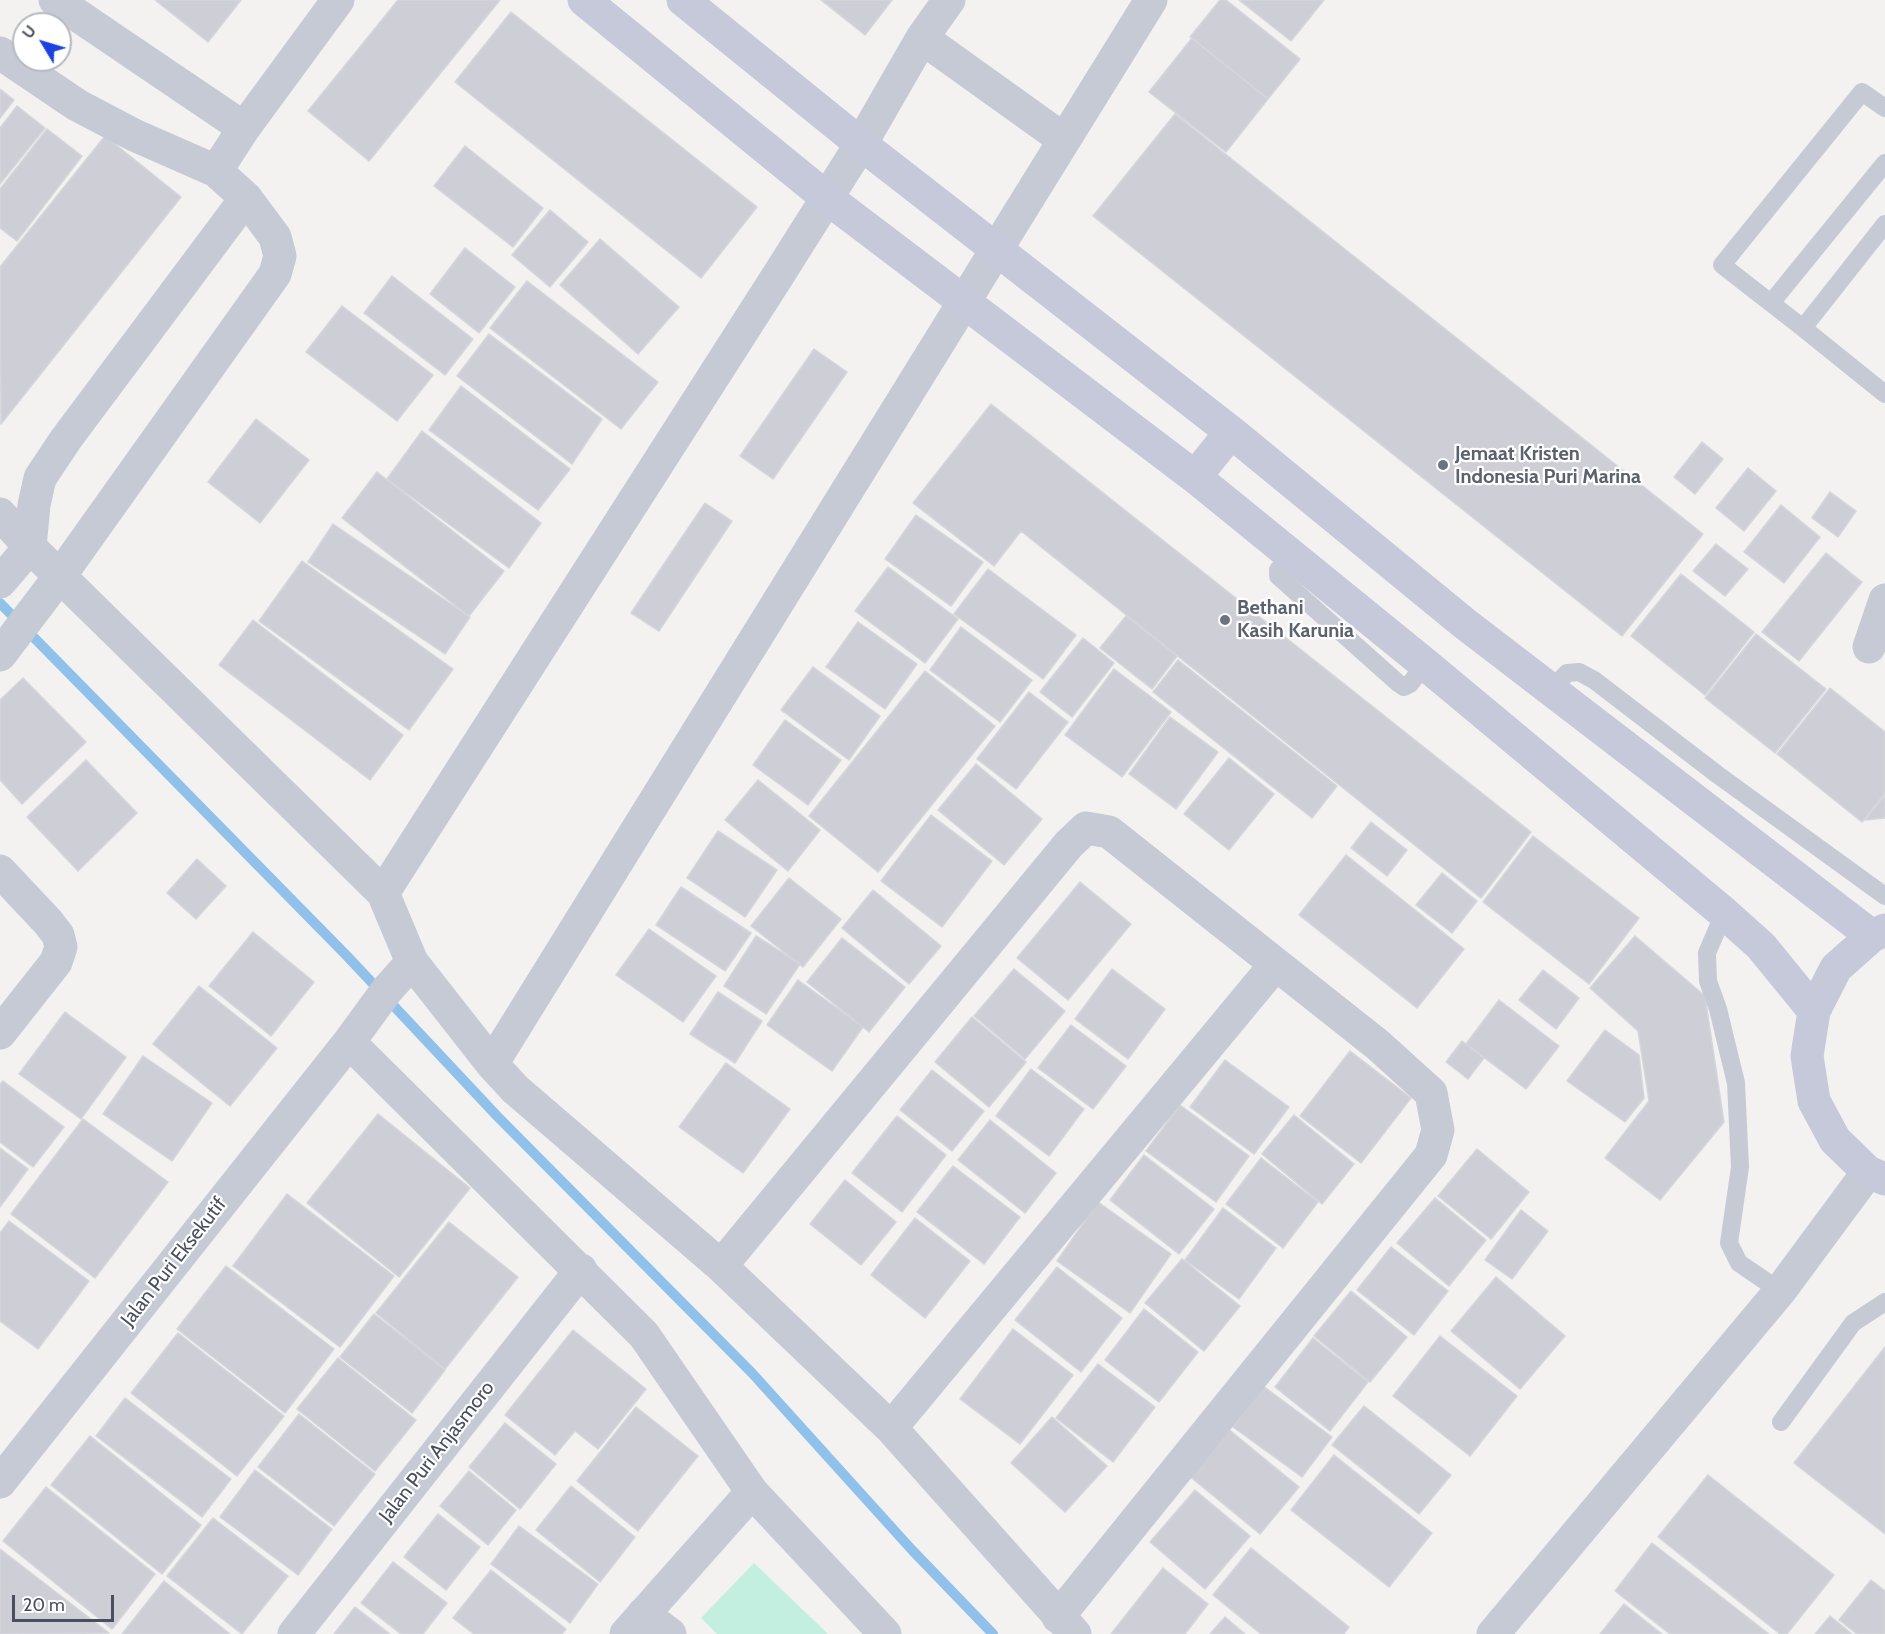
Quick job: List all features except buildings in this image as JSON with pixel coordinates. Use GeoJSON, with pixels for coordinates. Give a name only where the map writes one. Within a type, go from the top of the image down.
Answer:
{"type":"FeatureCollection","features":[{"type":"Feature","properties":{"kind":"street"},"geometry":{"type":"LineString","coordinates":[[55,0],[244,128]]}},
{"type":"Feature","properties":{"kind":"street"},"geometry":{"type":"LineString","coordinates":[[216,171],[244,128],[338,0]]}},
{"type":"Feature","properties":{"kind":"street"},"geometry":{"type":"LineString","coordinates":[[584,0],[827,198],[1195,477],[1290,554],[1375,644],[1425,664],[1725,913],[1761,946],[1814,1011]]}},
{"type":"Feature","properties":{"kind":"street"},"geometry":{"type":"LineString","coordinates":[[683,0],[861,144],[1231,432],[1464,623],[1699,802],[1878,933],[1836,968],[1814,1011],[1807,1056],[1814,1101],[1835,1140],[1876,1176],[1493,1634]]}},
{"type":"Feature","properties":{"kind":"street"},"geometry":{"type":"LineString","coordinates":[[383,893],[827,198],[922,38],[949,0]]}},
{"type":"Feature","properties":{"kind":"street"},"geometry":{"type":"LineString","coordinates":[[492,1064],[1151,0]]}},
{"type":"Feature","properties":{"kind":"street"},"geometry":{"type":"LineString","coordinates":[[922,38],[1063,139]]}},
{"type":"Feature","properties":{"kind":"street"},"geometry":{"type":"LineString","coordinates":[[0,53],[77,105],[134,135],[216,171],[246,198],[275,237],[280,256],[275,274],[60,576],[3,650]]}},
{"type":"Feature","properties":{"kind":"street"},"geometry":{"type":"LineString","coordinates":[[0,582],[30,547],[34,505],[40,478],[66,439],[246,198]]}},
{"type":"Feature","properties":{"kind":"street"},"geometry":{"type":"LineString","coordinates":[[1195,477],[1231,432]]}},
{"type":"Feature","properties":{"kind":"street"},"geometry":{"type":"LineString","coordinates":[[0,514],[30,547],[383,893],[412,962],[492,1064],[515,1089],[721,1266],[891,1428],[1066,1626],[1431,1155],[1438,1130],[1431,1093],[1378,1045],[1109,832],[1086,828],[1069,844],[721,1266]]}},
{"type":"Feature","properties":{"kind":"street"},"geometry":{"type":"LineString","coordinates":[[1869,647],[1885,600]]}},
{"type":"Feature","properties":{"kind":"street"},"geometry":{"type":"LineString","coordinates":[[0,871],[48,922],[58,935],[61,947],[56,962],[0,1033]]}},
{"type":"Feature","properties":{"kind":"street","name":"Jalan Puri Eksekutif"},"geometry":{"type":"LineString","coordinates":[[0,1482],[385,993],[412,962]]}},
{"type":"Feature","properties":{"kind":"street"},"geometry":{"type":"LineString","coordinates":[[891,1428],[1275,965]]}},
{"type":"Feature","properties":{"kind":"street"},"geometry":{"type":"LineString","coordinates":[[353,1036],[644,1335],[752,1492],[885,1634]]}},
{"type":"Feature","properties":{"kind":"street","name":"Jalan Puri Anjasmoro"},"geometry":{"type":"LineString","coordinates":[[294,1634],[581,1270]]}},
{"type":"Feature","properties":{"kind":"street"},"geometry":{"type":"LineString","coordinates":[[670,1634],[634,1624],[752,1492]]}},
{"type":"Feature","properties":{"kind":"lane"},"geometry":{"type":"LineString","coordinates":[[1885,108],[1862,92],[1722,265],[1885,394]]}},
{"type":"Feature","properties":{"kind":"lane"},"geometry":{"type":"LineString","coordinates":[[1771,303],[1885,163]]}},
{"type":"Feature","properties":{"kind":"lane"},"geometry":{"type":"LineString","coordinates":[[1803,328],[1885,224]]}},
{"type":"Feature","properties":{"kind":"lane"},"geometry":{"type":"LineString","coordinates":[[1551,690],[1566,673],[1578,672],[1593,680],[1718,775],[1885,896]]}},
{"type":"Feature","properties":{"kind":"lane"},"geometry":{"type":"LineString","coordinates":[[1623,744],[1645,719]]}},
{"type":"Feature","properties":{"kind":"lane"},"geometry":{"type":"LineString","coordinates":[[1699,802],[1718,775]]}},
{"type":"Feature","properties":{"kind":"lane"},"geometry":{"type":"LineString","coordinates":[[1725,913],[1707,953],[1708,981],[1736,1083],[1740,1167],[1728,1243],[1739,1263],[1780,1291]]}},
{"type":"Feature","properties":{"kind":"lane"},"geometry":{"type":"LineString","coordinates":[[1781,1422],[1853,1323],[1885,1302]]}},
{"type":"Feature","properties":{"kind":"green space"},"geometry":{"type":"Polygon","coordinates":[[[754,1563],[828,1634],[717,1634],[701,1618],[754,1563]]]}},
{"type":"Feature","properties":{"kind":"waterway"},"geometry":{"type":"LineString","coordinates":[[0,603],[347,956],[497,1116],[752,1373],[912,1550],[993,1634]]}},
{"type":"Feature","properties":{"kind":"place","name":"Jemaat Kristen Indonesia Puri Marina"},"geometry":{"type":"Point","coordinates":[1443,465]}},
{"type":"Feature","properties":{"kind":"place","name":"Bethani Kasih Karunia"},"geometry":{"type":"Point","coordinates":[1225,620]}}]}
